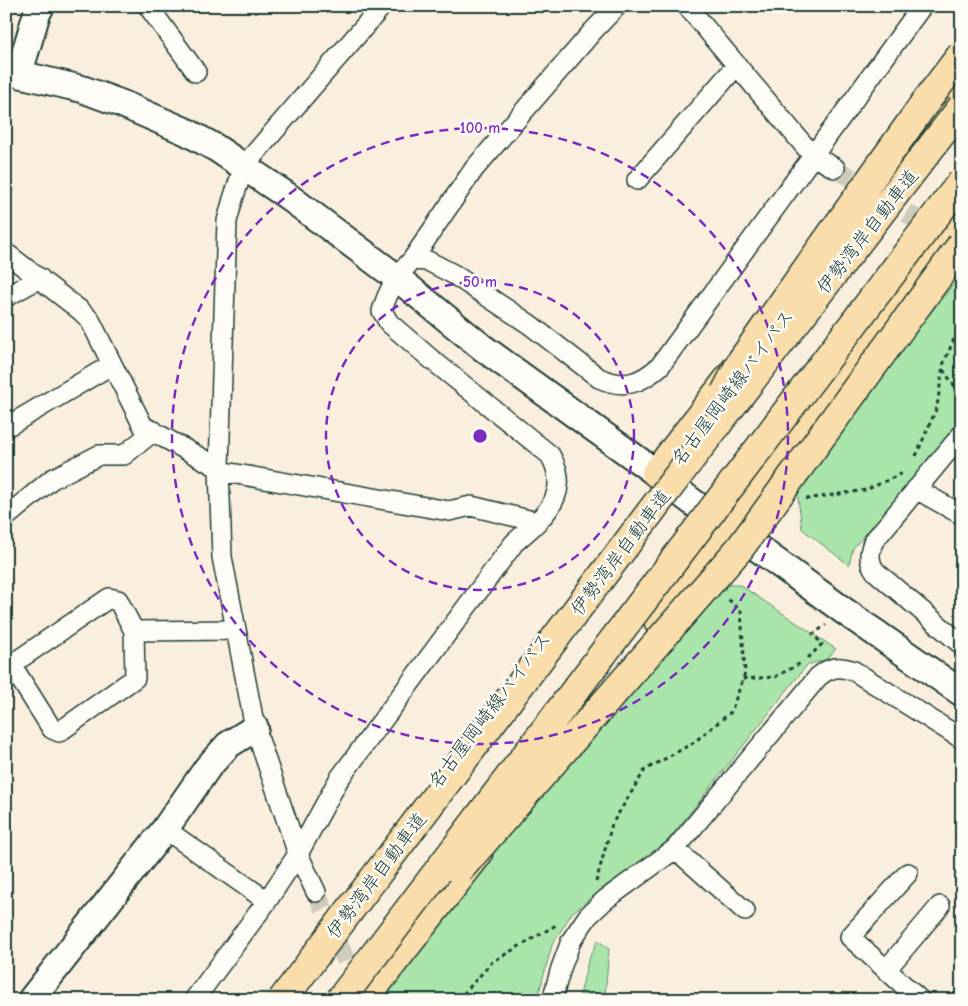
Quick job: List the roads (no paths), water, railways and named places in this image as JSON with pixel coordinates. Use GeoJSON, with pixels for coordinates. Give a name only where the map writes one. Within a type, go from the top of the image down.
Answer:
{"type":"FeatureCollection","features":[{"type":"Feature","properties":{"kind":"main road"},"geometry":{"type":"LineString","coordinates":[[686,465],[742,360],[924,104],[962,54]]}},
{"type":"Feature","properties":{"kind":"main road"},"geometry":{"type":"LineString","coordinates":[[659,476],[962,72]]}},
{"type":"Feature","properties":{"kind":"main road","name":"名古屋岡崎線バイパス"},"geometry":{"type":"LineString","coordinates":[[270,1000],[659,476],[962,86]]}},
{"type":"Feature","properties":{"kind":"main road","name":"伊勢湾岸自動車道"},"geometry":{"type":"LineString","coordinates":[[282,1000],[686,465],[962,107]]}},
{"type":"Feature","properties":{"kind":"main road"},"geometry":{"type":"LineString","coordinates":[[340,1000],[962,181]]}},
{"type":"Feature","properties":{"kind":"main road"},"geometry":{"type":"LineString","coordinates":[[364,1000],[736,533],[960,242]]}},
{"type":"Feature","properties":{"kind":"main road"},"geometry":{"type":"LineString","coordinates":[[346,1000],[740,548],[960,242]]}},
{"type":"Feature","properties":{"kind":"street"},"geometry":{"type":"LineString","coordinates":[[41,6],[13,72],[82,89],[150,115],[187,132],[404,268],[483,348],[844,611],[962,693]]}},
{"type":"Feature","properties":{"kind":"street"},"geometry":{"type":"LineString","coordinates":[[148,6],[196,72]]}},
{"type":"Feature","properties":{"kind":"street"},"geometry":{"type":"LineString","coordinates":[[316,892],[298,854],[255,728],[222,557],[219,469],[227,221],[244,166],[382,6]]}},
{"type":"Feature","properties":{"kind":"street"},"geometry":{"type":"LineString","coordinates":[[194,1000],[267,901],[298,854],[339,779],[514,543],[537,522],[555,499],[560,486],[555,463],[550,456],[389,323],[382,311],[386,296],[404,268],[474,170],[593,31],[617,6]]}},
{"type":"Feature","properties":{"kind":"street"},"geometry":{"type":"LineString","coordinates":[[687,6],[813,156],[835,168]]}},
{"type":"Feature","properties":{"kind":"street"},"geometry":{"type":"LineString","coordinates":[[404,268],[428,261],[453,274],[529,324],[599,378],[610,383],[634,383],[651,374],[660,366],[922,6]]}},
{"type":"Feature","properties":{"kind":"street"},"geometry":{"type":"LineString","coordinates":[[637,180],[737,65]]}},
{"type":"Feature","properties":{"kind":"street"},"geometry":{"type":"LineString","coordinates":[[6,253],[40,278],[90,320],[143,426],[219,469],[449,511],[472,506],[537,522]]}},
{"type":"Feature","properties":{"kind":"street"},"geometry":{"type":"LineString","coordinates":[[6,298],[40,278]]}},
{"type":"Feature","properties":{"kind":"street"},"geometry":{"type":"LineString","coordinates":[[8,426],[111,364]]}},
{"type":"Feature","properties":{"kind":"street"},"geometry":{"type":"LineString","coordinates":[[6,517],[52,479],[99,455],[124,455],[154,431]]}},
{"type":"Feature","properties":{"kind":"street"},"geometry":{"type":"LineString","coordinates":[[962,434],[873,542],[869,559],[871,566],[876,572],[962,645]]}},
{"type":"Feature","properties":{"kind":"street"},"geometry":{"type":"LineString","coordinates":[[916,489],[962,515]]}},
{"type":"Feature","properties":{"kind":"street"},"geometry":{"type":"LineString","coordinates":[[109,598],[118,600],[134,631],[136,678],[59,732],[52,729],[14,669],[15,662],[109,598]]}},
{"type":"Feature","properties":{"kind":"street"},"geometry":{"type":"LineString","coordinates":[[134,631],[236,630]]}},
{"type":"Feature","properties":{"kind":"street"},"geometry":{"type":"LineString","coordinates":[[552,1000],[561,968],[572,941],[588,916],[605,900],[675,849],[818,677],[826,670],[834,666],[854,671],[962,739]]}},
{"type":"Feature","properties":{"kind":"street"},"geometry":{"type":"LineString","coordinates":[[31,1000],[165,828],[208,766],[228,745],[255,728]]}},
{"type":"Feature","properties":{"kind":"street"},"geometry":{"type":"LineString","coordinates":[[165,828],[267,901]]}},
{"type":"Feature","properties":{"kind":"street"},"geometry":{"type":"LineString","coordinates":[[675,849],[745,912]]}},
{"type":"Feature","properties":{"kind":"street"},"geometry":{"type":"LineString","coordinates":[[908,873],[850,937],[920,1000]]}},
{"type":"Feature","properties":{"kind":"street"},"geometry":{"type":"LineString","coordinates":[[886,970],[940,906]]}},
{"type":"Feature","properties":{"kind":"tunnel"},"geometry":{"type":"LineString","coordinates":[[835,168],[937,232]]}},
{"type":"Feature","properties":{"kind":"tunnel"},"geometry":{"type":"LineString","coordinates":[[316,892],[359,990]]}}]}
